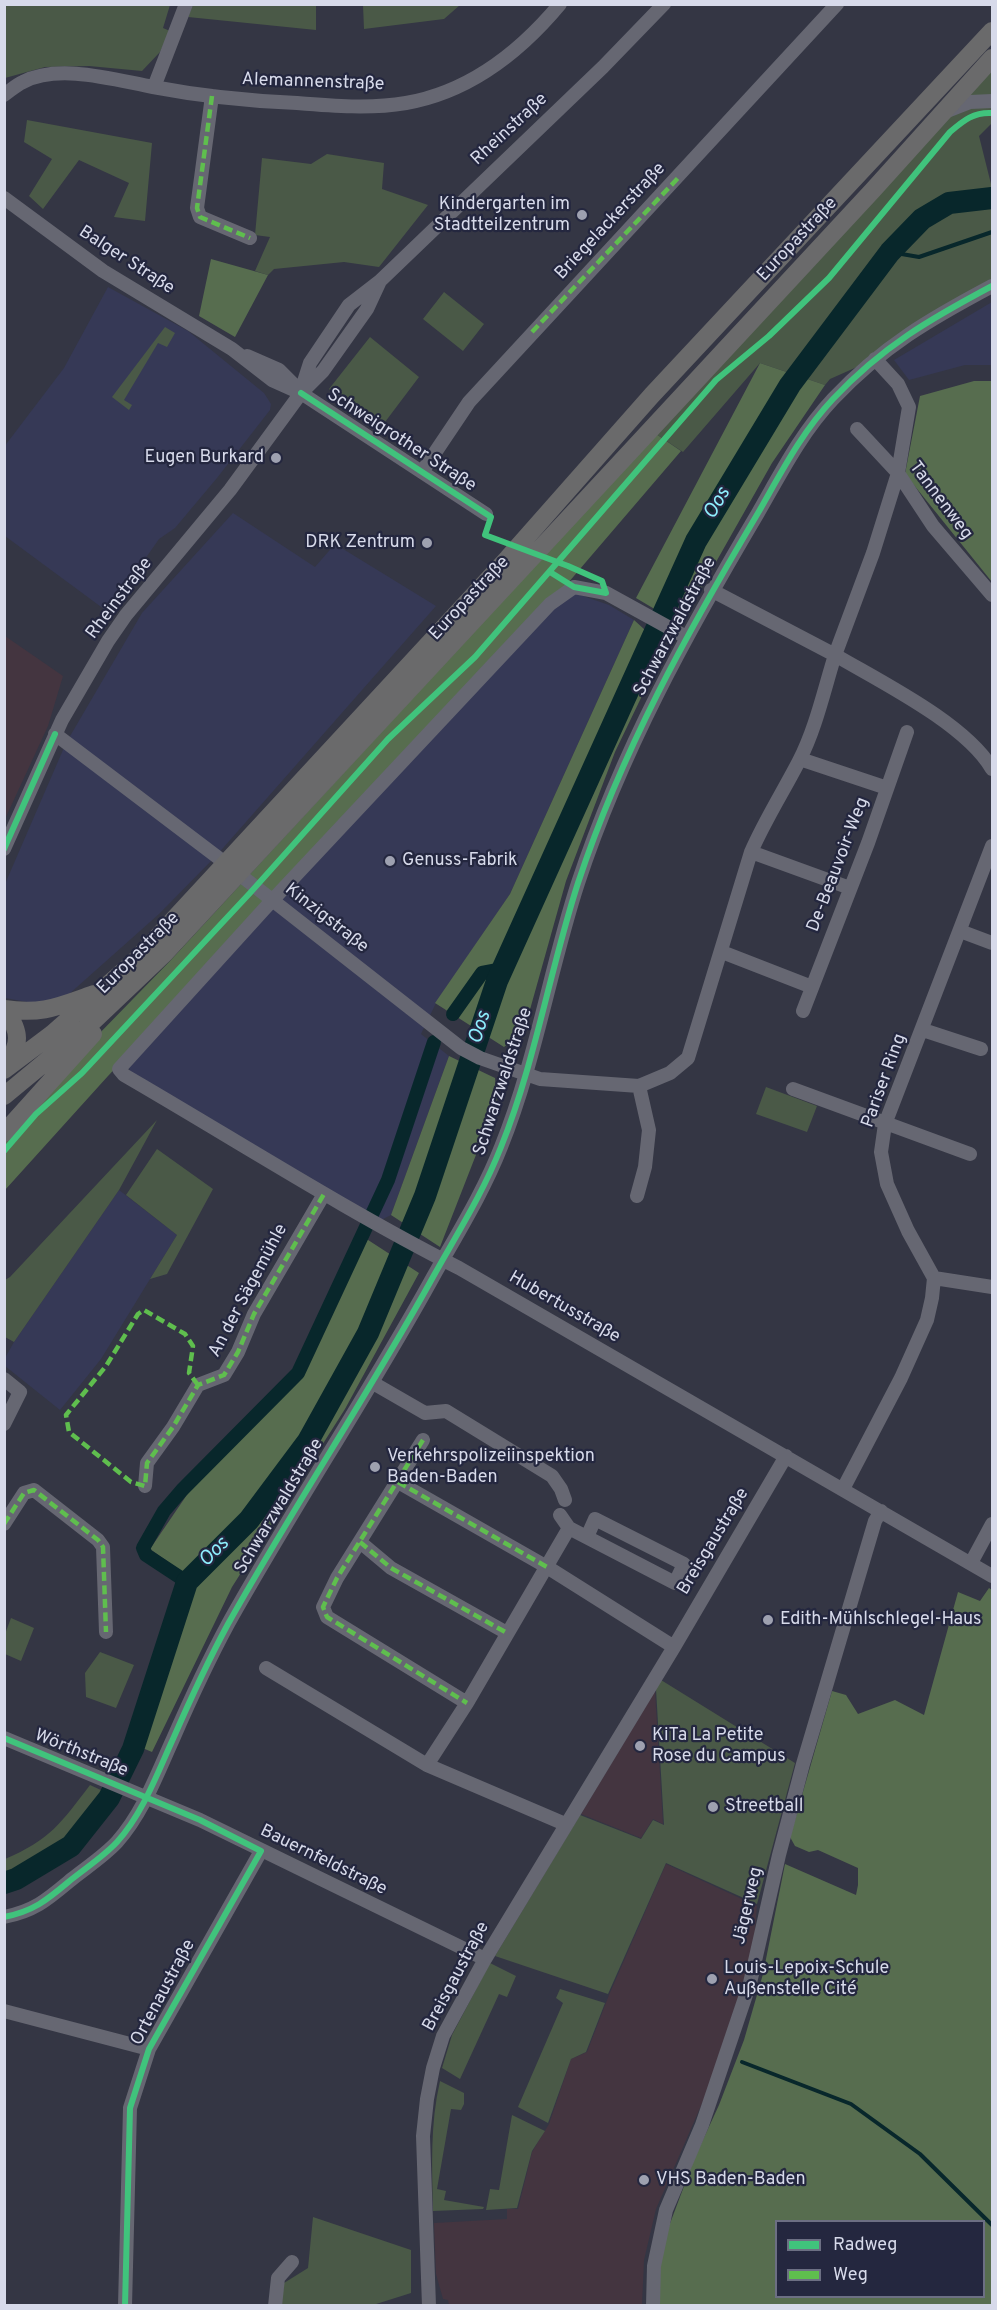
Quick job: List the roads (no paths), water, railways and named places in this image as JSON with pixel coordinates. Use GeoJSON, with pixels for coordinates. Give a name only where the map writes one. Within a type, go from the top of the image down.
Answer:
{"type":"FeatureCollection","features":[{"type":"Feature","properties":{"kind":"main road","name":"Europastraße"},"geometry":{"type":"LineString","coordinates":[[4,1069],[52,1034],[136,960],[508,558],[652,395],[993,31]]}},
{"type":"Feature","properties":{"kind":"main road","name":"Europastraße"},"geometry":{"type":"LineString","coordinates":[[4,1096],[85,1029],[165,953],[993,58]]}},
{"type":"Feature","properties":{"kind":"main road"},"geometry":{"type":"LineString","coordinates":[[4,1133],[165,953]]}},
{"type":"Feature","properties":{"kind":"main road"},"geometry":{"type":"LineString","coordinates":[[5,1009],[43,1011],[104,990]]}},
{"type":"Feature","properties":{"kind":"main road"},"geometry":{"type":"LineString","coordinates":[[4,1069],[12,1056],[18,1038],[18,1030],[5,1009]]}},
{"type":"Feature","properties":{"kind":"street"},"geometry":{"type":"LineString","coordinates":[[154,87],[176,35],[186,4]]}},
{"type":"Feature","properties":{"kind":"street","name":"Alemannenstraße"},"geometry":{"type":"LineString","coordinates":[[4,95],[23,81],[48,74],[98,75],[154,87],[253,101],[363,106],[406,103],[443,93],[469,82],[500,63],[542,25],[560,4]]}},
{"type":"Feature","properties":{"kind":"street","name":"Rheinstraße"},"geometry":{"type":"LineString","coordinates":[[4,849],[55,734],[81,685],[126,615],[230,490],[301,393],[310,363],[350,305],[380,281],[603,68],[663,4]]}},
{"type":"Feature","properties":{"kind":"street","name":"Briegelackerstraße"},"geometry":{"type":"LineString","coordinates":[[422,472],[476,394],[837,4]]}},
{"type":"Feature","properties":{"kind":"street"},"geometry":{"type":"LineString","coordinates":[[212,96],[198,208],[200,217],[250,238]]}},
{"type":"Feature","properties":{"kind":"street"},"geometry":{"type":"LineString","coordinates":[[940,114],[965,103],[993,101]]}},
{"type":"Feature","properties":{"kind":"street","name":"Balger Straße"},"geometry":{"type":"LineString","coordinates":[[4,198],[103,271],[232,349],[272,380],[301,393]]}},
{"type":"Feature","properties":{"kind":"street","name":"Schwarzwaldstraße"},"geometry":{"type":"LineString","coordinates":[[4,1916],[73,1878],[117,1841],[146,1797],[221,1637],[247,1590],[373,1383],[478,1200],[511,1120],[564,930],[616,778],[711,590],[784,465],[805,433],[830,403],[875,359],[915,328],[993,286]]}},
{"type":"Feature","properties":{"kind":"street"},"geometry":{"type":"LineString","coordinates":[[524,1074],[540,1078],[639,1086],[670,1073],[688,1058],[751,852],[765,819],[800,759],[873,553],[898,473],[909,407],[898,384],[875,359]]}},
{"type":"Feature","properties":{"kind":"street","name":"Schweigrother Straße"},"geometry":{"type":"LineString","coordinates":[[301,393],[486,514]]}},
{"type":"Feature","properties":{"kind":"street","name":"Tannenweg"},"geometry":{"type":"LineString","coordinates":[[857,429],[898,473],[933,526],[993,595]]}},
{"type":"Feature","properties":{"kind":"street","name":"Hubertusstraße"},"geometry":{"type":"LineString","coordinates":[[686,637],[606,593],[574,587],[550,604],[288,883],[119,1069],[124,1075],[324,1194],[377,1222],[394,1235],[443,1260],[993,1576]]}},
{"type":"Feature","properties":{"kind":"street"},"geometry":{"type":"LineString","coordinates":[[711,590],[835,655],[922,707],[972,743],[993,769]]}},
{"type":"Feature","properties":{"kind":"street","name":"De-Beauvoir-Weg"},"geometry":{"type":"LineString","coordinates":[[803,1011],[907,732]]}},
{"type":"Feature","properties":{"kind":"street","name":"Kinzigstraße"},"geometry":{"type":"LineString","coordinates":[[55,734],[196,840],[461,1048],[524,1074]]}},
{"type":"Feature","properties":{"kind":"street"},"geometry":{"type":"LineString","coordinates":[[800,759],[888,788]]}},
{"type":"Feature","properties":{"kind":"street","name":"Pariser Ring"},"geometry":{"type":"LineString","coordinates":[[934,1278],[908,1231],[887,1184],[881,1152],[885,1124],[993,846]]}},
{"type":"Feature","properties":{"kind":"street"},"geometry":{"type":"LineString","coordinates":[[751,852],[850,888]]}},
{"type":"Feature","properties":{"kind":"street"},"geometry":{"type":"LineString","coordinates":[[960,931],[993,942]]}},
{"type":"Feature","properties":{"kind":"street"},"geometry":{"type":"LineString","coordinates":[[722,952],[812,987]]}},
{"type":"Feature","properties":{"kind":"street"},"geometry":{"type":"LineString","coordinates":[[923,1030],[981,1049]]}},
{"type":"Feature","properties":{"kind":"street"},"geometry":{"type":"LineString","coordinates":[[637,1196],[645,1167],[649,1130],[639,1086]]}},
{"type":"Feature","properties":{"kind":"street"},"geometry":{"type":"LineString","coordinates":[[793,1089],[970,1154]]}},
{"type":"Feature","properties":{"kind":"street","name":"An der Sägemühle"},"geometry":{"type":"LineString","coordinates":[[145,1486],[147,1463],[173,1427],[198,1385],[224,1375],[238,1352],[254,1314],[324,1194]]}},
{"type":"Feature","properties":{"kind":"street"},"geometry":{"type":"LineString","coordinates":[[843,1489],[901,1378],[927,1320],[934,1278],[993,1287]]}},
{"type":"Feature","properties":{"kind":"street"},"geometry":{"type":"LineString","coordinates":[[4,1379],[20,1392],[4,1424]]}},
{"type":"Feature","properties":{"kind":"street"},"geometry":{"type":"LineString","coordinates":[[373,1383],[425,1413],[446,1411],[552,1476],[565,1500]]}},
{"type":"Feature","properties":{"kind":"street"},"geometry":{"type":"LineString","coordinates":[[423,1440],[337,1578],[323,1606],[327,1617],[467,1703]]}},
{"type":"Feature","properties":{"kind":"street","name":"Breisgaustraße"},"geometry":{"type":"LineString","coordinates":[[429,2306],[423,2136],[433,2068],[443,2036],[485,1959],[674,1647],[786,1456]]}},
{"type":"Feature","properties":{"kind":"street"},"geometry":{"type":"LineString","coordinates":[[398,1482],[547,1567],[674,1647]]}},
{"type":"Feature","properties":{"kind":"street"},"geometry":{"type":"LineString","coordinates":[[4,1524],[24,1493],[34,1490],[98,1540],[103,1547],[106,1632]]}},
{"type":"Feature","properties":{"kind":"street","name":"Jägerweg"},"geometry":{"type":"LineString","coordinates":[[653,2306],[654,2266],[666,2210],[702,2125],[750,1983],[779,1855],[827,1680],[875,1521],[881,1511]]}},
{"type":"Feature","properties":{"kind":"street","name":"Breisgaustraße"},"geometry":{"type":"LineString","coordinates":[[560,1515],[569,1528],[587,1538],[675,1583],[684,1564],[596,1519],[587,1538]]}},
{"type":"Feature","properties":{"kind":"street"},"geometry":{"type":"LineString","coordinates":[[971,1563],[993,1524]]}},
{"type":"Feature","properties":{"kind":"street"},"geometry":{"type":"LineString","coordinates":[[426,1766],[467,1703],[569,1528]]}},
{"type":"Feature","properties":{"kind":"street"},"geometry":{"type":"LineString","coordinates":[[360,1542],[391,1568],[507,1633]]}},
{"type":"Feature","properties":{"kind":"street"},"geometry":{"type":"LineString","coordinates":[[266,1668],[426,1766],[565,1824]]}},
{"type":"Feature","properties":{"kind":"street","name":"Wörthstraße"},"geometry":{"type":"LineString","coordinates":[[4,1738],[146,1797]]}},
{"type":"Feature","properties":{"kind":"street","name":"Bauernfeldstraße"},"geometry":{"type":"LineString","coordinates":[[146,1797],[200,1820],[485,1959]]}},
{"type":"Feature","properties":{"kind":"street","name":"Ortenaustraße"},"geometry":{"type":"LineString","coordinates":[[125,2306],[130,2108],[149,2049],[261,1851]]}},
{"type":"Feature","properties":{"kind":"street"},"geometry":{"type":"LineString","coordinates":[[4,2011],[149,2049]]}},
{"type":"Feature","properties":{"kind":"street"},"geometry":{"type":"LineString","coordinates":[[275,2306],[278,2278],[292,2262]]}},
{"type":"Feature","properties":{"kind":"waterway","name":"Oos"},"geometry":{"type":"LineString","coordinates":[[4,1883],[16,1879],[71,1846],[109,1798],[133,1749],[187,1582],[249,1520],[308,1441],[368,1333],[425,1196],[497,981],[696,541],[790,385],[890,252],[922,219],[949,203],[992,198]]}},
{"type":"Feature","properties":{"kind":"waterway"},"geometry":{"type":"LineString","coordinates":[[890,252],[919,257],[992,232]]}},
{"type":"Feature","properties":{"kind":"waterway"},"geometry":{"type":"LineString","coordinates":[[453,1014],[482,973],[503,969]]}},
{"type":"Feature","properties":{"kind":"waterway"},"geometry":{"type":"LineString","coordinates":[[187,1582],[146,1555],[143,1548],[164,1511],[182,1490],[298,1373],[388,1180],[434,1042]]}},
{"type":"Feature","properties":{"kind":"waterway"},"geometry":{"type":"LineString","coordinates":[[742,2062],[851,2104],[920,2154],[992,2225]]}},
{"type":"Feature","properties":{"kind":"place","name":"Kindergarten im Stadtteilzentrum"},"geometry":{"type":"Point","coordinates":[582,215]}},
{"type":"Feature","properties":{"kind":"place","name":"Eugen Burkard"},"geometry":{"type":"Point","coordinates":[276,458]}},
{"type":"Feature","properties":{"kind":"place","name":"DRK Zentrum"},"geometry":{"type":"Point","coordinates":[427,543]}},
{"type":"Feature","properties":{"kind":"place","name":"Genuss-Fabrik"},"geometry":{"type":"Point","coordinates":[390,861]}},
{"type":"Feature","properties":{"kind":"place","name":"Verkehrspolizeiinspektion Baden-Baden"},"geometry":{"type":"Point","coordinates":[375,1467]}},
{"type":"Feature","properties":{"kind":"place","name":"Edith-Mühlschlegel-Haus"},"geometry":{"type":"Point","coordinates":[768,1620]}},
{"type":"Feature","properties":{"kind":"place","name":"KiTa La Petite Rose du Campus"},"geometry":{"type":"Point","coordinates":[640,1746]}},
{"type":"Feature","properties":{"kind":"place","name":"Streetball"},"geometry":{"type":"Point","coordinates":[713,1807]}},
{"type":"Feature","properties":{"kind":"place","name":"Louis-Lepoix-Schule Außenstelle Cité"},"geometry":{"type":"Point","coordinates":[712,1979]}},
{"type":"Feature","properties":{"kind":"place","name":"VHS Baden-Baden"},"geometry":{"type":"Point","coordinates":[644,2180]}}]}
